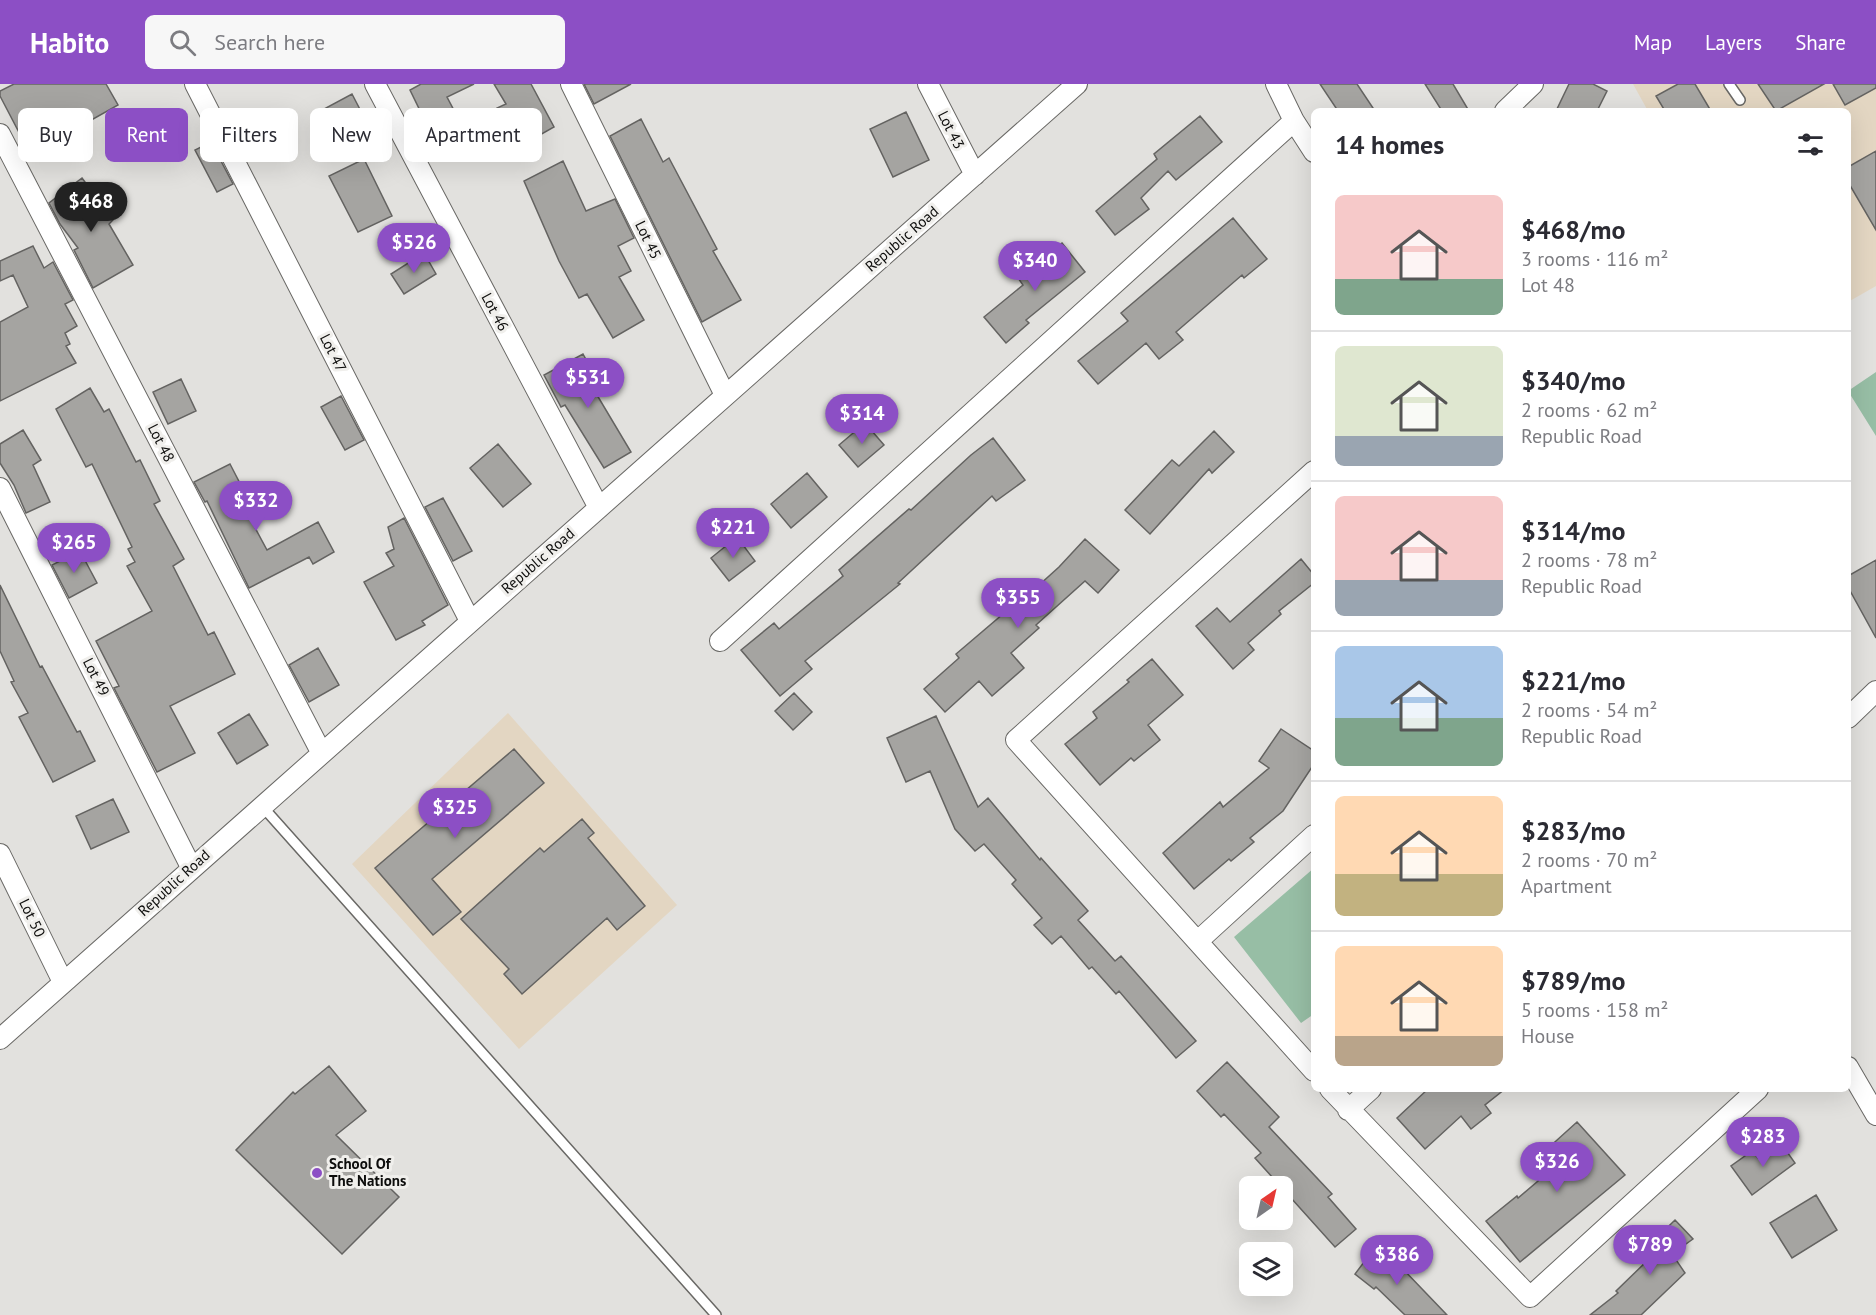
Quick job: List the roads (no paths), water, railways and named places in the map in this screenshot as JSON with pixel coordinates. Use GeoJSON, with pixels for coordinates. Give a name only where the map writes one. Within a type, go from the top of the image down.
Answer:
{"type":"FeatureCollection","features":[{"type":"Feature","properties":{"kind":"street","name":"Lot 47"},"geometry":{"type":"LineString","coordinates":[[195,84],[470,621]]}},
{"type":"Feature","properties":{"kind":"street","name":"Lot 46"},"geometry":{"type":"LineString","coordinates":[[375,84],[598,508]]}},
{"type":"Feature","properties":{"kind":"street","name":"Lot 45"},"geometry":{"type":"LineString","coordinates":[[571,84],[725,395]]}},
{"type":"Feature","properties":{"kind":"street","name":"Lot 43"},"geometry":{"type":"LineString","coordinates":[[928,84],[975,175]]}},
{"type":"Feature","properties":{"kind":"street","name":"Republic Road"},"geometry":{"type":"LineString","coordinates":[[0,1039],[1077,84]]}},
{"type":"Feature","properties":{"kind":"street"},"geometry":{"type":"LineString","coordinates":[[1276,84],[1294,121],[1311,147]]}},
{"type":"Feature","properties":{"kind":"street"},"geometry":{"type":"LineString","coordinates":[[1508,108],[1533,84]]}},
{"type":"Feature","properties":{"kind":"street"},"geometry":{"type":"LineString","coordinates":[[720,641],[1294,121]]}},
{"type":"Feature","properties":{"kind":"street","name":"Lot 48"},"geometry":{"type":"LineString","coordinates":[[0,134],[321,752]]}},
{"type":"Feature","properties":{"kind":"street"},"geometry":{"type":"LineString","coordinates":[[1311,474],[1016,740],[1311,1068]]}},
{"type":"Feature","properties":{"kind":"street","name":"Lot 49"},"geometry":{"type":"LineString","coordinates":[[0,488],[192,867]]}},
{"type":"Feature","properties":{"kind":"street"},"geometry":{"type":"LineString","coordinates":[[1851,715],[1876,691]]}},
{"type":"Feature","properties":{"kind":"street"},"geometry":{"type":"LineString","coordinates":[[1198,941],[1311,838]]}},
{"type":"Feature","properties":{"kind":"street","name":"Lot 50"},"geometry":{"type":"LineString","coordinates":[[0,854],[63,982]]}},
{"type":"Feature","properties":{"kind":"street"},"geometry":{"type":"LineString","coordinates":[[1851,1072],[1876,1115]]}},
{"type":"Feature","properties":{"kind":"street"},"geometry":{"type":"LineString","coordinates":[[1333,1092],[1530,1297],[1755,1092]]}},
{"type":"Feature","properties":{"kind":"street"},"geometry":{"type":"LineString","coordinates":[[1348,1110],[1368,1092]]}},
{"type":"Feature","properties":{"kind":"lane"},"geometry":{"type":"LineString","coordinates":[[1729,84],[1740,100]]}},
{"type":"Feature","properties":{"kind":"lane"},"geometry":{"type":"LineString","coordinates":[[262,806],[716,1315]]}},
{"type":"Feature","properties":{"kind":"place","name":"School Of The Nations"},"geometry":{"type":"Point","coordinates":[317,1173]}}]}
